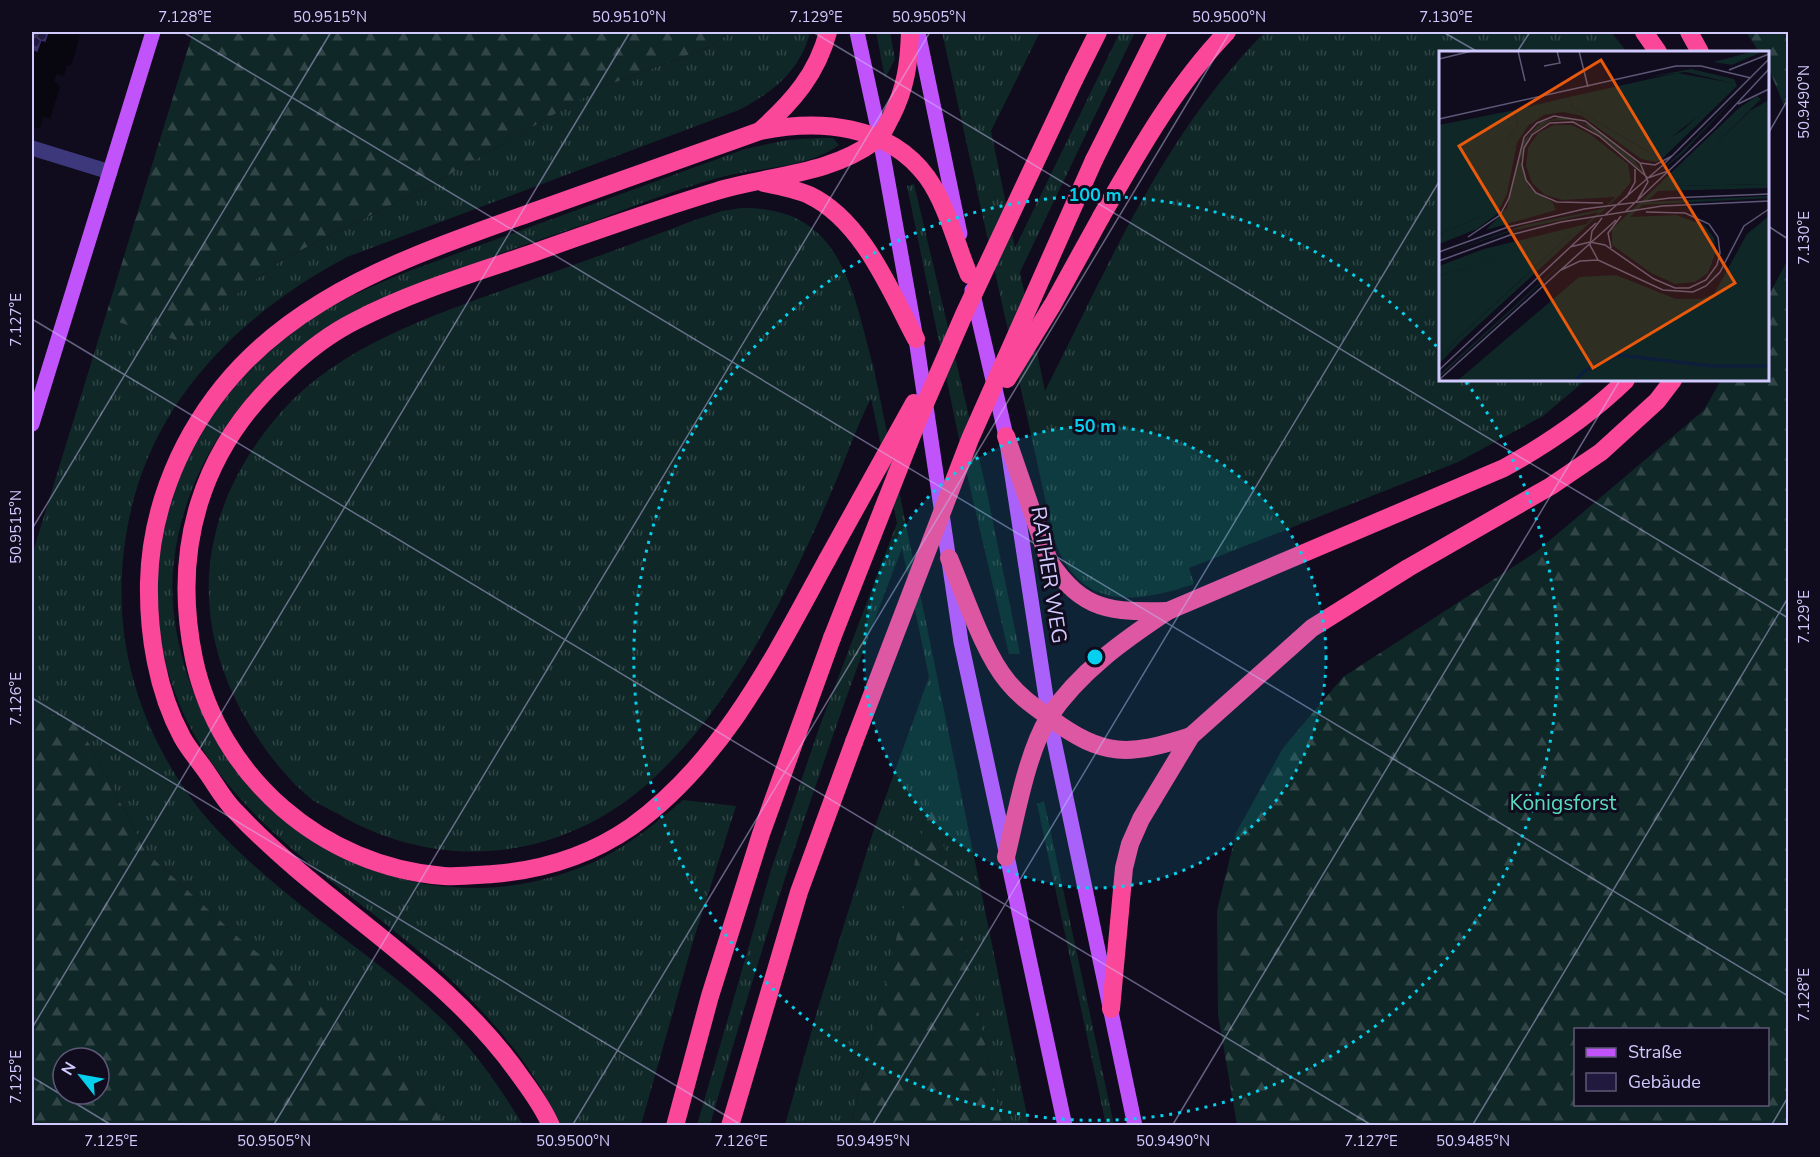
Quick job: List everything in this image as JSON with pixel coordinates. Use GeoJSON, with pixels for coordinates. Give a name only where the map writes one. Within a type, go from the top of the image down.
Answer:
{"type":"FeatureCollection","features":[{"type":"Feature","properties":{"kind":"highway"},"geometry":{"type":"LineString","coordinates":[[760,131],[790,104],[809,79],[823,51],[828,32]]}},
{"type":"Feature","properties":{"kind":"highway"},"geometry":{"type":"LineString","coordinates":[[910,32],[909,69],[904,88],[880,138],[843,159],[822,167],[799,174],[751,181],[446,282],[353,322],[296,361],[245,413],[222,446],[204,483],[186,565],[185,607],[199,682],[230,748],[276,804],[306,827],[340,848],[379,864],[413,872],[447,876],[522,872],[561,863],[597,848],[631,827],[693,773],[721,739],[774,658],[965,311]]}},
{"type":"Feature","properties":{"kind":"highway"},"geometry":{"type":"LineString","coordinates":[[675,1125],[710,996],[761,834],[832,638],[918,420],[965,311],[1098,32]]}},
{"type":"Feature","properties":{"kind":"highway"},"geometry":{"type":"LineString","coordinates":[[730,1125],[799,892],[970,439],[1094,160],[1158,32]]}},
{"type":"Feature","properties":{"kind":"highway"},"geometry":{"type":"LineString","coordinates":[[970,439],[1053,304],[1101,217],[1181,86],[1227,32]]}},
{"type":"Feature","properties":{"kind":"highway"},"geometry":{"type":"LineString","coordinates":[[1644,32],[1657,51]]}},
{"type":"Feature","properties":{"kind":"highway"},"geometry":{"type":"LineString","coordinates":[[1689,32],[1699,51]]}},
{"type":"Feature","properties":{"kind":"highway"},"geometry":{"type":"LineString","coordinates":[[551,1125],[545,1112],[499,1044],[446,989],[288,864],[231,808],[182,737],[165,694],[154,651],[148,610],[149,571],[156,525],[169,480],[188,438],[212,398],[242,362],[308,309],[342,290],[421,253],[760,131],[792,124],[831,125],[880,138],[904,154],[928,179],[969,275]]}},
{"type":"Feature","properties":{"kind":"highway"},"geometry":{"type":"LineString","coordinates":[[751,181],[793,189],[811,196],[826,206],[852,230],[878,267],[916,339]]}},
{"type":"Feature","properties":{"kind":"highway"},"geometry":{"type":"LineString","coordinates":[[1006,857],[1020,798],[1049,717],[1097,662],[1168,611],[1504,468],[1551,442],[1599,406],[1625,381]]}},
{"type":"Feature","properties":{"kind":"highway"},"geometry":{"type":"LineString","coordinates":[[1112,1009],[1124,868],[1130,844],[1141,819],[1191,736],[1312,628],[1407,568],[1551,486],[1601,452],[1657,400],[1672,381]]}},
{"type":"Feature","properties":{"kind":"highway"},"geometry":{"type":"LineString","coordinates":[[1006,436],[1049,561],[1060,577],[1075,592],[1101,607],[1116,611],[1168,611]]}},
{"type":"Feature","properties":{"kind":"highway"},"geometry":{"type":"LineString","coordinates":[[949,558],[996,665],[1025,700],[1087,742],[1112,751],[1153,748],[1191,736]]}},
{"type":"Feature","properties":{"kind":"main road"},"geometry":{"type":"LineString","coordinates":[[32,424],[153,32]]}},
{"type":"Feature","properties":{"kind":"main road"},"geometry":{"type":"LineString","coordinates":[[857,32],[880,138],[916,339],[962,642],[1006,857],[1065,1125]]}},
{"type":"Feature","properties":{"kind":"main road","name":"RATHER WEG"},"geometry":{"type":"LineString","coordinates":[[918,32],[969,275],[1006,436],[1049,717],[1135,1125]]}},
{"type":"Feature","properties":{"kind":"lane"},"geometry":{"type":"LineString","coordinates":[[32,148],[110,172]]}},
{"type":"Feature","properties":{"kind":"green space"},"geometry":{"type":"Polygon","coordinates":[[[193,32],[731,32],[709,47],[600,88],[431,185],[283,259],[176,340],[105,318],[193,32]]]}},
{"type":"Feature","properties":{"kind":"green space"},"geometry":{"type":"Polygon","coordinates":[[[731,32],[810,32],[800,58],[784,79],[763,96],[739,110],[347,257],[277,301],[244,327],[189,387],[166,421],[148,458],[134,498],[126,539],[122,579],[123,618],[128,656],[138,694],[152,731],[170,766],[193,801],[217,830],[273,882],[407,988],[447,1024],[481,1063],[523,1125],[444,1125],[433,1106],[239,938],[147,853],[78,723],[32,708],[32,555],[105,318],[176,339],[283,259],[431,185],[600,88],[709,47],[731,32]]]}},
{"type":"Feature","properties":{"kind":"green space"},"geometry":{"type":"Polygon","coordinates":[[[876,32],[890,32],[895,59],[885,78],[876,32]]]}},
{"type":"Feature","properties":{"kind":"green space"},"geometry":{"type":"Polygon","coordinates":[[[942,32],[1040,32],[991,131],[1015,248],[1120,32],[1135,32],[1020,272],[1045,391],[1116,249],[1168,157],[1197,113],[1229,71],[1265,32],[1611,32],[1626,51],[1439,51],[1439,381],[1585,381],[1543,416],[1458,462],[1189,568],[1194,584],[1172,591],[1130,598],[1111,596],[1094,590],[1078,579],[1065,562],[1054,539],[942,32]]]}},
{"type":"Feature","properties":{"kind":"green space"},"geometry":{"type":"Polygon","coordinates":[[[1746,32],[1788,32],[1788,115],[1769,69],[1769,51],[1758,51],[1746,32]]]}},
{"type":"Feature","properties":{"kind":"green space"},"geometry":{"type":"Polygon","coordinates":[[[833,138],[839,145],[812,159],[733,174],[688,187],[505,252],[464,268],[312,341],[268,375],[233,416],[205,460],[185,509],[178,535],[172,590],[177,634],[188,677],[215,737],[253,789],[300,831],[353,862],[412,881],[474,888],[537,881],[600,859],[622,847],[683,800],[736,806],[692,945],[641,1125],[561,1126],[549,1102],[520,1057],[467,996],[428,959],[273,832],[239,797],[209,758],[184,715],[161,644],[157,581],[166,519],[182,471],[195,444],[229,394],[270,350],[328,308],[409,271],[745,149],[787,140],[833,138]]]}},
{"type":"Feature","properties":{"kind":"green space"},"geometry":{"type":"Polygon","coordinates":[[[914,184],[986,488],[1020,654],[1009,654],[961,449],[907,186],[914,184]]]}},
{"type":"Feature","properties":{"kind":"green space"},"geometry":{"type":"Polygon","coordinates":[[[741,208],[775,211],[802,221],[822,237],[838,258],[858,310],[874,369],[1029,1125],[1002,1125],[932,793],[851,1125],[785,1125],[818,1008],[874,829],[929,677],[902,548],[799,835],[710,1125],[697,1125],[771,870],[819,728],[897,523],[871,398],[815,529],[778,605],[757,643],[710,715],[656,776],[622,804],[585,826],[545,841],[505,850],[463,851],[421,846],[380,834],[317,803],[301,791],[285,774],[256,736],[229,685],[215,644],[209,603],[210,563],[218,523],[233,485],[254,447],[282,411],[306,388],[360,350],[452,308],[692,221],[722,211],[741,208]]]}},
{"type":"Feature","properties":{"kind":"green space","name":"Königsforst"},"geometry":{"type":"Polygon","coordinates":[[[1788,259],[1788,1125],[1237,1125],[1218,1015],[1217,911],[1236,833],[1283,748],[1343,677],[1536,552],[1704,410],[1720,381],[1769,381],[1769,295],[1788,259]]]}},
{"type":"Feature","properties":{"kind":"green space"},"geometry":{"type":"Polygon","coordinates":[[[32,708],[78,723],[147,853],[239,938],[383,1052],[433,1106],[444,1125],[32,1125],[32,708]]]}},
{"type":"Feature","properties":{"kind":"green space"},"geometry":{"type":"Polygon","coordinates":[[[932,791],[1002,1125],[851,1125],[932,791]]]}},
{"type":"Feature","properties":{"kind":"green space"},"geometry":{"type":"Polygon","coordinates":[[[1044,801],[1114,1125],[1106,1125],[1037,804],[1044,801]]]}},
{"type":"Feature","properties":{"kind":"building"},"geometry":{"type":"Polygon","coordinates":[[[32,32],[48,32],[45,41],[41,40],[37,51],[32,49],[32,32]]]}}]}
